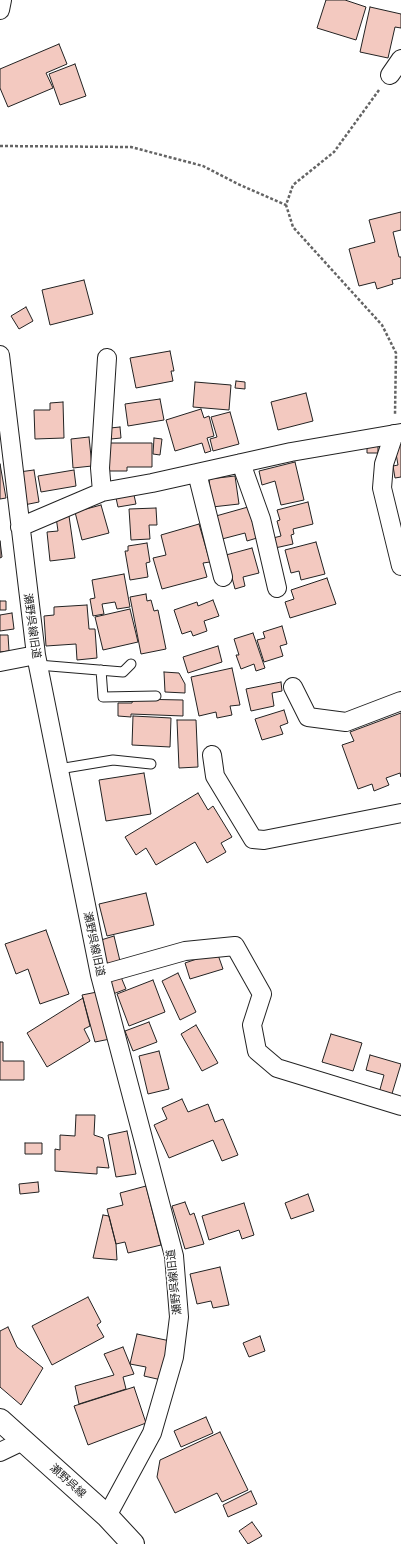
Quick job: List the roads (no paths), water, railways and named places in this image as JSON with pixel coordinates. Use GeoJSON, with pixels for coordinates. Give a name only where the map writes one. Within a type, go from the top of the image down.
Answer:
{"type":"FeatureCollection","features":[{"type":"Feature","properties":{"kind":"main road","name":"瀬野呉線"},"geometry":{"type":"LineString","coordinates":[[0,1420],[107,1516],[133,1544]]}},
{"type":"Feature","properties":{"kind":"street"},"geometry":{"type":"LineString","coordinates":[[0,10],[2,0]]}},
{"type":"Feature","properties":{"kind":"street"},"geometry":{"type":"LineString","coordinates":[[390,75],[401,59]]}},
{"type":"Feature","properties":{"kind":"street","name":"瀬野呉線旧道"},"geometry":{"type":"LineString","coordinates":[[0,355],[37,660],[58,769],[100,976],[174,1256],[179,1317],[174,1357],[152,1433],[107,1516]]}},
{"type":"Feature","properties":{"kind":"street"},"geometry":{"type":"LineString","coordinates":[[102,492],[100,468],[107,358]]}},
{"type":"Feature","properties":{"kind":"street"},"geometry":{"type":"LineString","coordinates":[[20,527],[102,492],[152,483],[241,463],[398,433]]}},
{"type":"Feature","properties":{"kind":"street"},"geometry":{"type":"LineString","coordinates":[[398,433],[384,464],[382,488],[401,566]]}},
{"type":"Feature","properties":{"kind":"street"},"geometry":{"type":"LineString","coordinates":[[241,463],[261,519],[277,588]]}},
{"type":"Feature","properties":{"kind":"street"},"geometry":{"type":"LineString","coordinates":[[197,473],[223,577]]}},
{"type":"Feature","properties":{"kind":"street"},"geometry":{"type":"LineString","coordinates":[[0,662],[37,660]]}},
{"type":"Feature","properties":{"kind":"street"},"geometry":{"type":"LineString","coordinates":[[293,687],[308,717],[346,722],[401,700]]}},
{"type":"Feature","properties":{"kind":"street"},"geometry":{"type":"LineString","coordinates":[[212,755],[215,776],[253,839],[264,840],[401,813]]}},
{"type":"Feature","properties":{"kind":"street"},"geometry":{"type":"LineString","coordinates":[[100,976],[185,951],[235,946],[262,994],[252,1025],[257,1051],[277,1068],[401,1106]]}},
{"type":"Feature","properties":{"kind":"street"},"geometry":{"type":"LineString","coordinates":[[0,1452],[23,1440]]}},
{"type":"Feature","properties":{"kind":"lane"},"geometry":{"type":"LineString","coordinates":[[37,660],[123,672],[131,664]]}},
{"type":"Feature","properties":{"kind":"lane"},"geometry":{"type":"LineString","coordinates":[[101,670],[103,697],[156,696]]}},
{"type":"Feature","properties":{"kind":"lane"},"geometry":{"type":"LineString","coordinates":[[58,769],[113,760],[151,764]]}}]}
